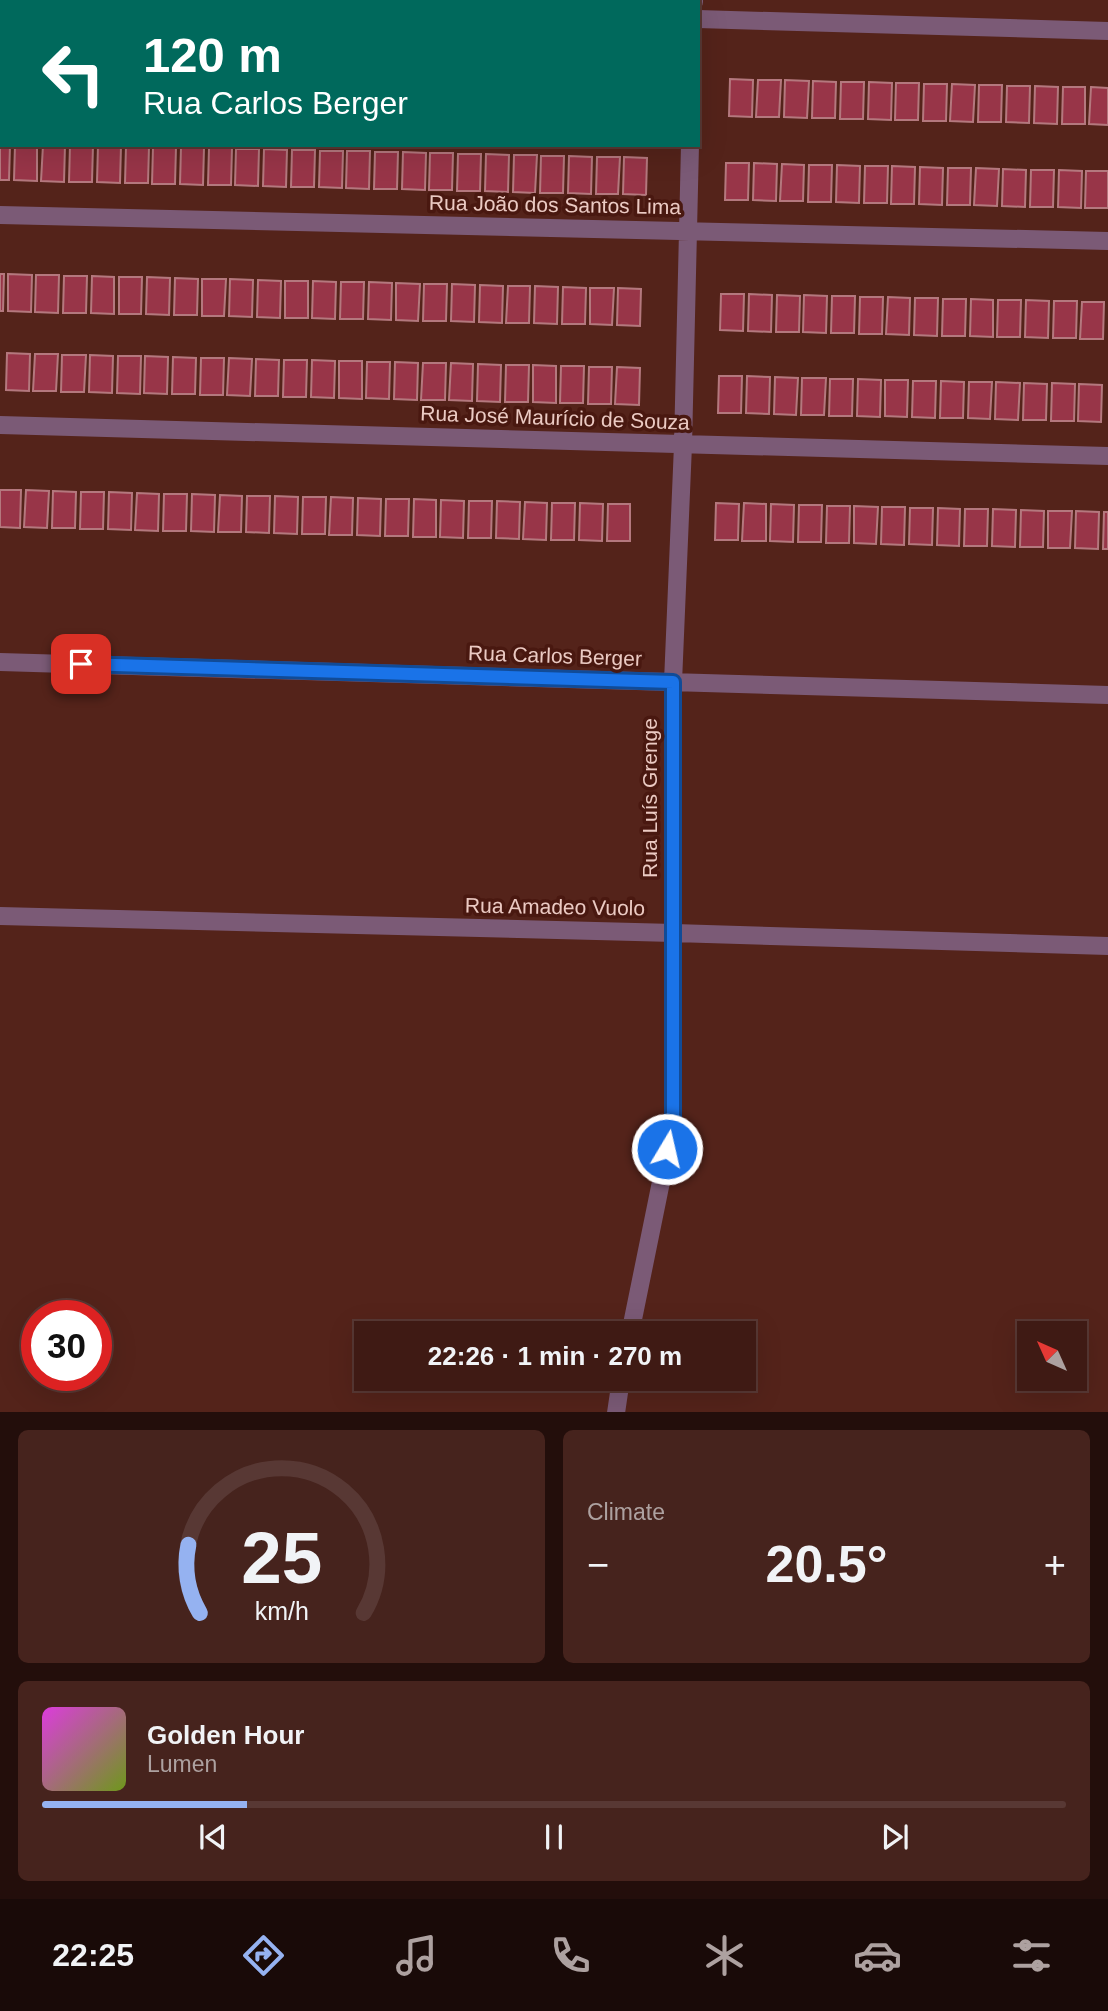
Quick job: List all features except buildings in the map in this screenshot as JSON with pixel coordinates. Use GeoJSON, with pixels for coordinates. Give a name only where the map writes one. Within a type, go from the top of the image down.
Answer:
{"type":"FeatureCollection","features":[{"type":"Feature","properties":{"kind":"street"},"geometry":{"type":"LineString","coordinates":[[700,19],[1108,32]]}},
{"type":"Feature","properties":{"kind":"street","name":"Rua Luís Grenge"},"geometry":{"type":"LineString","coordinates":[[633,1321],[673,1123],[673,682],[684,445],[690,147]]}},
{"type":"Feature","properties":{"kind":"street","name":"Rua João dos Santos Lima"},"geometry":{"type":"LineString","coordinates":[[0,215],[1108,241]]}},
{"type":"Feature","properties":{"kind":"street","name":"Rua José Maurício de Souza"},"geometry":{"type":"LineString","coordinates":[[0,425],[1108,456]]}},
{"type":"Feature","properties":{"kind":"street","name":"Rua Carlos Berger"},"geometry":{"type":"LineString","coordinates":[[0,662],[1108,695]]}},
{"type":"Feature","properties":{"kind":"street","name":"Rua Amadeo Vuolo"},"geometry":{"type":"LineString","coordinates":[[0,916],[1108,946]]}},
{"type":"Feature","properties":{"kind":"street"},"geometry":{"type":"LineString","coordinates":[[616,1412],[619,1391]]}},
{"type":"Feature","properties":{"kind":"route"},"geometry":{"type":"LineString","coordinates":[[81,664],[673,682],[673,1123],[667,1149]]}}]}
